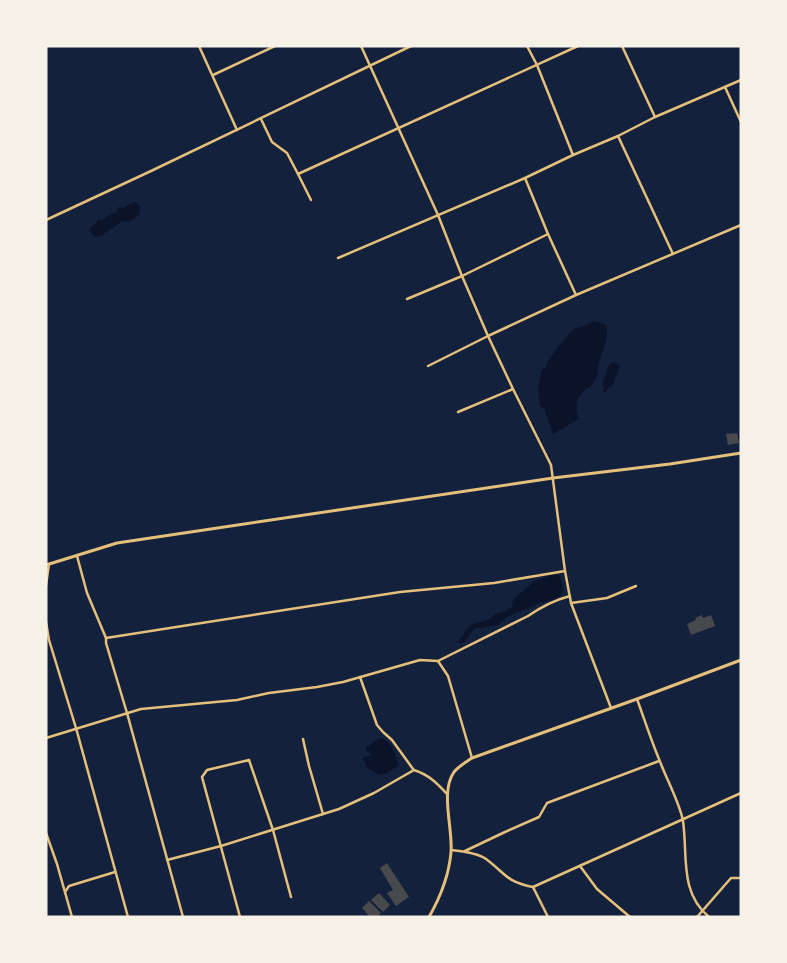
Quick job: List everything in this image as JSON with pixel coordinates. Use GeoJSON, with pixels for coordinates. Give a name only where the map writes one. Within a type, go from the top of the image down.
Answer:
{"type":"FeatureCollection","features":[{"type":"Feature","properties":{"kind":"street"},"geometry":{"type":"LineString","coordinates":[[199,46],[237,130]]}},
{"type":"Feature","properties":{"kind":"street"},"geometry":{"type":"LineString","coordinates":[[212,75],[275,46]]}},
{"type":"Feature","properties":{"kind":"street"},"geometry":{"type":"LineString","coordinates":[[361,46],[400,128],[488,336],[551,465],[571,603],[611,708]]}},
{"type":"Feature","properties":{"kind":"street"},"geometry":{"type":"LineString","coordinates":[[46,220],[261,119],[410,46]]}},
{"type":"Feature","properties":{"kind":"street"},"geometry":{"type":"LineString","coordinates":[[528,46],[573,154]]}},
{"type":"Feature","properties":{"kind":"street"},"geometry":{"type":"LineString","coordinates":[[298,174],[578,46]]}},
{"type":"Feature","properties":{"kind":"street"},"geometry":{"type":"LineString","coordinates":[[622,46],[655,117]]}},
{"type":"Feature","properties":{"kind":"street"},"geometry":{"type":"LineString","coordinates":[[338,258],[525,178],[573,154],[618,136],[655,117],[741,80]]}},
{"type":"Feature","properties":{"kind":"street"},"geometry":{"type":"LineString","coordinates":[[726,87],[741,122]]}},
{"type":"Feature","properties":{"kind":"street"},"geometry":{"type":"LineString","coordinates":[[261,119],[272,142],[287,153],[311,200]]}},
{"type":"Feature","properties":{"kind":"street"},"geometry":{"type":"LineString","coordinates":[[618,136],[674,255]]}},
{"type":"Feature","properties":{"kind":"street"},"geometry":{"type":"LineString","coordinates":[[525,178],[576,295]]}},
{"type":"Feature","properties":{"kind":"street"},"geometry":{"type":"LineString","coordinates":[[428,366],[576,295],[741,225]]}},
{"type":"Feature","properties":{"kind":"street"},"geometry":{"type":"LineString","coordinates":[[407,299],[462,276],[548,234]]}},
{"type":"Feature","properties":{"kind":"street"},"geometry":{"type":"LineString","coordinates":[[458,412],[513,389]]}},
{"type":"Feature","properties":{"kind":"street"},"geometry":{"type":"LineString","coordinates":[[46,585],[48,564],[117,543],[553,478],[670,464],[741,453]]}},
{"type":"Feature","properties":{"kind":"street"},"geometry":{"type":"LineString","coordinates":[[77,556],[88,592],[106,638],[183,917]]}},
{"type":"Feature","properties":{"kind":"street"},"geometry":{"type":"LineString","coordinates":[[106,638],[400,592],[494,583],[565,571]]}},
{"type":"Feature","properties":{"kind":"street"},"geometry":{"type":"LineString","coordinates":[[571,603],[607,598],[636,586]]}},
{"type":"Feature","properties":{"kind":"street"},"geometry":{"type":"LineString","coordinates":[[46,738],[141,709],[237,700],[343,682],[420,660],[438,661],[528,616],[538,609],[561,598],[570,596]]}},
{"type":"Feature","properties":{"kind":"street"},"geometry":{"type":"LineString","coordinates":[[46,622],[49,640],[76,728],[128,917]]}},
{"type":"Feature","properties":{"kind":"street"},"geometry":{"type":"LineString","coordinates":[[429,917],[447,877],[451,850],[447,794],[454,772],[464,763],[472,758],[741,660]]}},
{"type":"Feature","properties":{"kind":"street"},"geometry":{"type":"LineString","coordinates":[[438,661],[448,676],[472,758]]}},
{"type":"Feature","properties":{"kind":"street"},"geometry":{"type":"LineString","coordinates":[[360,677],[377,724],[392,740],[414,770],[424,773],[447,794]]}},
{"type":"Feature","properties":{"kind":"street"},"geometry":{"type":"LineString","coordinates":[[637,699],[682,818],[687,879],[692,896],[702,911],[709,917]]}},
{"type":"Feature","properties":{"kind":"street"},"geometry":{"type":"LineString","coordinates":[[303,739],[323,814]]}},
{"type":"Feature","properties":{"kind":"street"},"geometry":{"type":"LineString","coordinates":[[240,917],[202,777],[207,770],[249,760],[273,830],[291,897]]}},
{"type":"Feature","properties":{"kind":"street"},"geometry":{"type":"LineString","coordinates":[[464,852],[539,817],[547,803],[659,761]]}},
{"type":"Feature","properties":{"kind":"street"},"geometry":{"type":"LineString","coordinates":[[167,860],[221,846],[339,809],[374,793],[414,770]]}},
{"type":"Feature","properties":{"kind":"street"},"geometry":{"type":"LineString","coordinates":[[451,850],[484,857],[508,879],[520,885],[532,887],[741,793]]}},
{"type":"Feature","properties":{"kind":"street"},"geometry":{"type":"LineString","coordinates":[[46,832],[72,917]]}},
{"type":"Feature","properties":{"kind":"street"},"geometry":{"type":"LineString","coordinates":[[580,866],[597,889],[630,917]]}},
{"type":"Feature","properties":{"kind":"street"},"geometry":{"type":"LineString","coordinates":[[64,892],[69,886],[116,872]]}},
{"type":"Feature","properties":{"kind":"street"},"geometry":{"type":"LineString","coordinates":[[697,917],[730,878],[741,878]]}},
{"type":"Feature","properties":{"kind":"street"},"geometry":{"type":"LineString","coordinates":[[532,887],[548,917]]}},
{"type":"Feature","properties":{"kind":"water"},"geometry":{"type":"Polygon","coordinates":[[[136,202],[140,206],[139,215],[128,222],[122,221],[101,236],[95,237],[89,231],[99,219],[102,220],[112,213],[116,213],[118,207],[123,208],[136,202]]]}},
{"type":"Feature","properties":{"kind":"water"},"geometry":{"type":"Polygon","coordinates":[[[593,321],[606,325],[607,331],[597,378],[578,399],[579,419],[553,434],[544,409],[540,405],[538,390],[541,371],[561,343],[575,328],[582,327],[593,321]]]}},
{"type":"Feature","properties":{"kind":"water"},"geometry":{"type":"Polygon","coordinates":[[[614,362],[620,367],[612,386],[605,393],[602,384],[609,365],[614,362]]]}},
{"type":"Feature","properties":{"kind":"water"},"geometry":{"type":"Polygon","coordinates":[[[555,574],[560,576],[563,590],[561,595],[514,614],[498,625],[474,629],[464,643],[458,643],[471,625],[488,620],[494,614],[512,607],[513,600],[533,582],[555,574]]]}},
{"type":"Feature","properties":{"kind":"water"},"geometry":{"type":"Polygon","coordinates":[[[382,738],[391,746],[399,765],[386,774],[379,775],[366,767],[365,762],[362,760],[365,756],[368,757],[370,755],[367,752],[366,746],[382,738]]]}},
{"type":"Feature","properties":{"kind":"building"},"geometry":{"type":"Polygon","coordinates":[[[737,433],[739,443],[728,445],[726,434],[737,433]]]}},
{"type":"Feature","properties":{"kind":"building"},"geometry":{"type":"Polygon","coordinates":[[[702,615],[703,618],[711,615],[715,626],[691,635],[687,624],[702,615]]]}},
{"type":"Feature","properties":{"kind":"building"},"geometry":{"type":"Polygon","coordinates":[[[387,863],[409,897],[396,906],[387,893],[393,890],[380,868],[387,863]]]}},
{"type":"Feature","properties":{"kind":"building"},"geometry":{"type":"Polygon","coordinates":[[[379,893],[390,905],[383,912],[371,900],[379,893]]]}},
{"type":"Feature","properties":{"kind":"building"},"geometry":{"type":"Polygon","coordinates":[[[369,901],[381,913],[377,917],[370,917],[362,908],[369,901]]]}}]}
